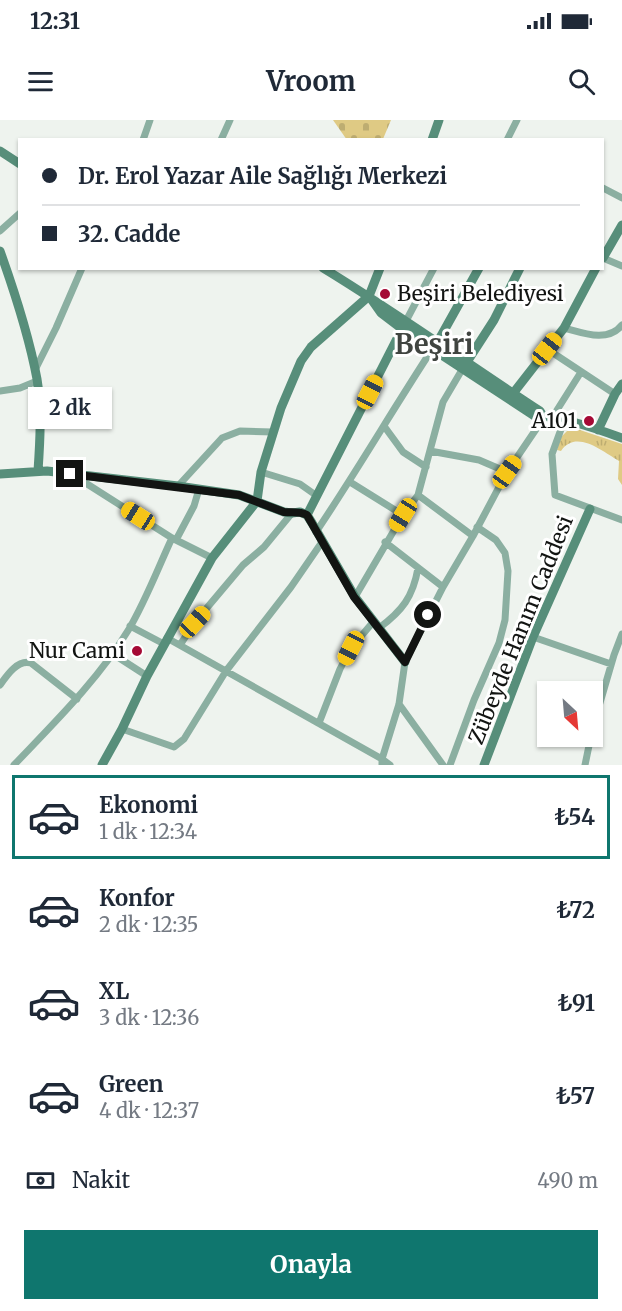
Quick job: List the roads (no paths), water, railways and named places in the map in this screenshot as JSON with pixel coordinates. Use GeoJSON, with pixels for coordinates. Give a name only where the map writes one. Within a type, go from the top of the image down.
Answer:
{"type":"FeatureCollection","features":[{"type":"Feature","properties":{"kind":"street"},"geometry":{"type":"LineString","coordinates":[[146,138],[150,120]]}},
{"type":"Feature","properties":{"kind":"street"},"geometry":{"type":"LineString","coordinates":[[222,138],[230,120]]}},
{"type":"Feature","properties":{"kind":"street"},"geometry":{"type":"LineString","coordinates":[[433,138],[439,120]]}},
{"type":"Feature","properties":{"kind":"street"},"geometry":{"type":"LineString","coordinates":[[509,138],[517,120]]}},
{"type":"Feature","properties":{"kind":"street"},"geometry":{"type":"LineString","coordinates":[[0,151],[18,163]]}},
{"type":"Feature","properties":{"kind":"street"},"geometry":{"type":"LineString","coordinates":[[604,189],[622,198]]}},
{"type":"Feature","properties":{"kind":"street"},"geometry":{"type":"LineString","coordinates":[[0,231],[18,215]]}},
{"type":"Feature","properties":{"kind":"street"},"geometry":{"type":"LineString","coordinates":[[604,256],[622,225]]}},
{"type":"Feature","properties":{"kind":"street"},"geometry":{"type":"LineString","coordinates":[[0,251],[17,298],[37,381],[40,440],[38,471]]}},
{"type":"Feature","properties":{"kind":"street"},"geometry":{"type":"LineString","coordinates":[[604,258],[622,266]]}},
{"type":"Feature","properties":{"kind":"street"},"geometry":{"type":"LineString","coordinates":[[34,370],[56,328],[81,270]]}},
{"type":"Feature","properties":{"kind":"street"},"geometry":{"type":"LineString","coordinates":[[326,270],[369,296],[404,325],[511,396],[547,417],[622,438]]}},
{"type":"Feature","properties":{"kind":"street"},"geometry":{"type":"LineString","coordinates":[[102,765],[165,641],[212,558],[257,501],[261,471],[280,408],[301,361],[311,347],[369,296],[379,270]]}},
{"type":"Feature","properties":{"kind":"street"},"geometry":{"type":"LineString","coordinates":[[307,515],[433,270]]}},
{"type":"Feature","properties":{"kind":"street"},"geometry":{"type":"LineString","coordinates":[[316,532],[350,482],[435,345],[478,270]]}},
{"type":"Feature","properties":{"kind":"street"},"geometry":{"type":"LineString","coordinates":[[354,597],[386,542],[418,495],[443,402],[494,320],[519,270]]}},
{"type":"Feature","properties":{"kind":"street"},"geometry":{"type":"LineString","coordinates":[[511,396],[564,328],[595,270]]}},
{"type":"Feature","properties":{"kind":"street"},"geometry":{"type":"LineString","coordinates":[[564,328],[604,336],[613,334],[622,325]]}},
{"type":"Feature","properties":{"kind":"street"},"geometry":{"type":"LineString","coordinates":[[547,349],[615,394]]}},
{"type":"Feature","properties":{"kind":"street"},"geometry":{"type":"LineString","coordinates":[[382,762],[399,704],[405,662],[442,587],[473,536],[507,472],[581,372]]}},
{"type":"Feature","properties":{"kind":"street"},"geometry":{"type":"LineString","coordinates":[[0,391],[20,388],[37,381]]}},
{"type":"Feature","properties":{"kind":"street"},"geometry":{"type":"LineString","coordinates":[[598,430],[622,384]]}},
{"type":"Feature","properties":{"kind":"street"},"geometry":{"type":"LineString","coordinates":[[564,421],[552,454],[555,495],[622,520]]}},
{"type":"Feature","properties":{"kind":"street"},"geometry":{"type":"LineString","coordinates":[[384,426],[403,452],[426,467]]}},
{"type":"Feature","properties":{"kind":"street"},"geometry":{"type":"LineString","coordinates":[[178,486],[222,438],[240,431],[273,432]]}},
{"type":"Feature","properties":{"kind":"street"},"geometry":{"type":"LineString","coordinates":[[430,452],[479,460],[507,472]]}},
{"type":"Feature","properties":{"kind":"street"},"geometry":{"type":"LineString","coordinates":[[0,474],[38,471],[178,486],[239,495],[292,513],[300,512],[307,515],[354,597],[405,662]]}},
{"type":"Feature","properties":{"kind":"street"},"geometry":{"type":"LineString","coordinates":[[261,471],[300,484],[317,496]]}},
{"type":"Feature","properties":{"kind":"street"},"geometry":{"type":"LineString","coordinates":[[70,474],[174,539],[212,558]]}},
{"type":"Feature","properties":{"kind":"street"},"geometry":{"type":"LineString","coordinates":[[350,482],[403,515]]}},
{"type":"Feature","properties":{"kind":"street"},"geometry":{"type":"LineString","coordinates":[[14,765],[76,699],[113,654],[194,506],[199,489]]}},
{"type":"Feature","properties":{"kind":"street"},"geometry":{"type":"LineString","coordinates":[[418,495],[473,536]]}},
{"type":"Feature","properties":{"kind":"street","name":"Zübeyde Hanım Caddesi"},"geometry":{"type":"LineString","coordinates":[[484,765],[533,637],[590,508]]}},
{"type":"Feature","properties":{"kind":"street"},"geometry":{"type":"LineString","coordinates":[[180,645],[195,622],[243,565],[264,547],[292,513]]}},
{"type":"Feature","properties":{"kind":"street"},"geometry":{"type":"LineString","coordinates":[[450,765],[474,700],[499,643],[505,620],[508,571],[506,553],[496,540],[477,527]]}},
{"type":"Feature","properties":{"kind":"street"},"geometry":{"type":"LineString","coordinates":[[122,729],[174,747],[184,739],[226,670],[291,587],[322,542]]}},
{"type":"Feature","properties":{"kind":"street"},"geometry":{"type":"LineString","coordinates":[[386,542],[442,587]]}},
{"type":"Feature","properties":{"kind":"street"},"geometry":{"type":"LineString","coordinates":[[319,723],[340,669],[351,648],[376,624],[398,614],[414,585],[418,568]]}},
{"type":"Feature","properties":{"kind":"street"},"geometry":{"type":"LineString","coordinates":[[130,626],[180,645],[390,765]]}},
{"type":"Feature","properties":{"kind":"street"},"geometry":{"type":"LineString","coordinates":[[603,692],[622,634]]}},
{"type":"Feature","properties":{"kind":"street"},"geometry":{"type":"LineString","coordinates":[[533,637],[611,664]]}},
{"type":"Feature","properties":{"kind":"street"},"geometry":{"type":"LineString","coordinates":[[113,654],[147,676]]}},
{"type":"Feature","properties":{"kind":"street"},"geometry":{"type":"LineString","coordinates":[[0,685],[21,662],[31,663],[76,699]]}},
{"type":"Feature","properties":{"kind":"street"},"geometry":{"type":"LineString","coordinates":[[399,704],[443,765]]}},
{"type":"Feature","properties":{"kind":"street"},"geometry":{"type":"LineString","coordinates":[[585,765],[589,747]]}},
{"type":"Feature","properties":{"kind":"place","name":"Beşiri Belediyesi"},"geometry":{"type":"Point","coordinates":[385,294]}},
{"type":"Feature","properties":{"kind":"place","name":"A101"},"geometry":{"type":"Point","coordinates":[589,421]}},
{"type":"Feature","properties":{"kind":"place","name":"Nur Cami"},"geometry":{"type":"Point","coordinates":[137,651]}},
{"type":"Feature","properties":{"kind":"district","name":"Beşiri"},"geometry":{"type":"Point","coordinates":[434,345]}}]}
